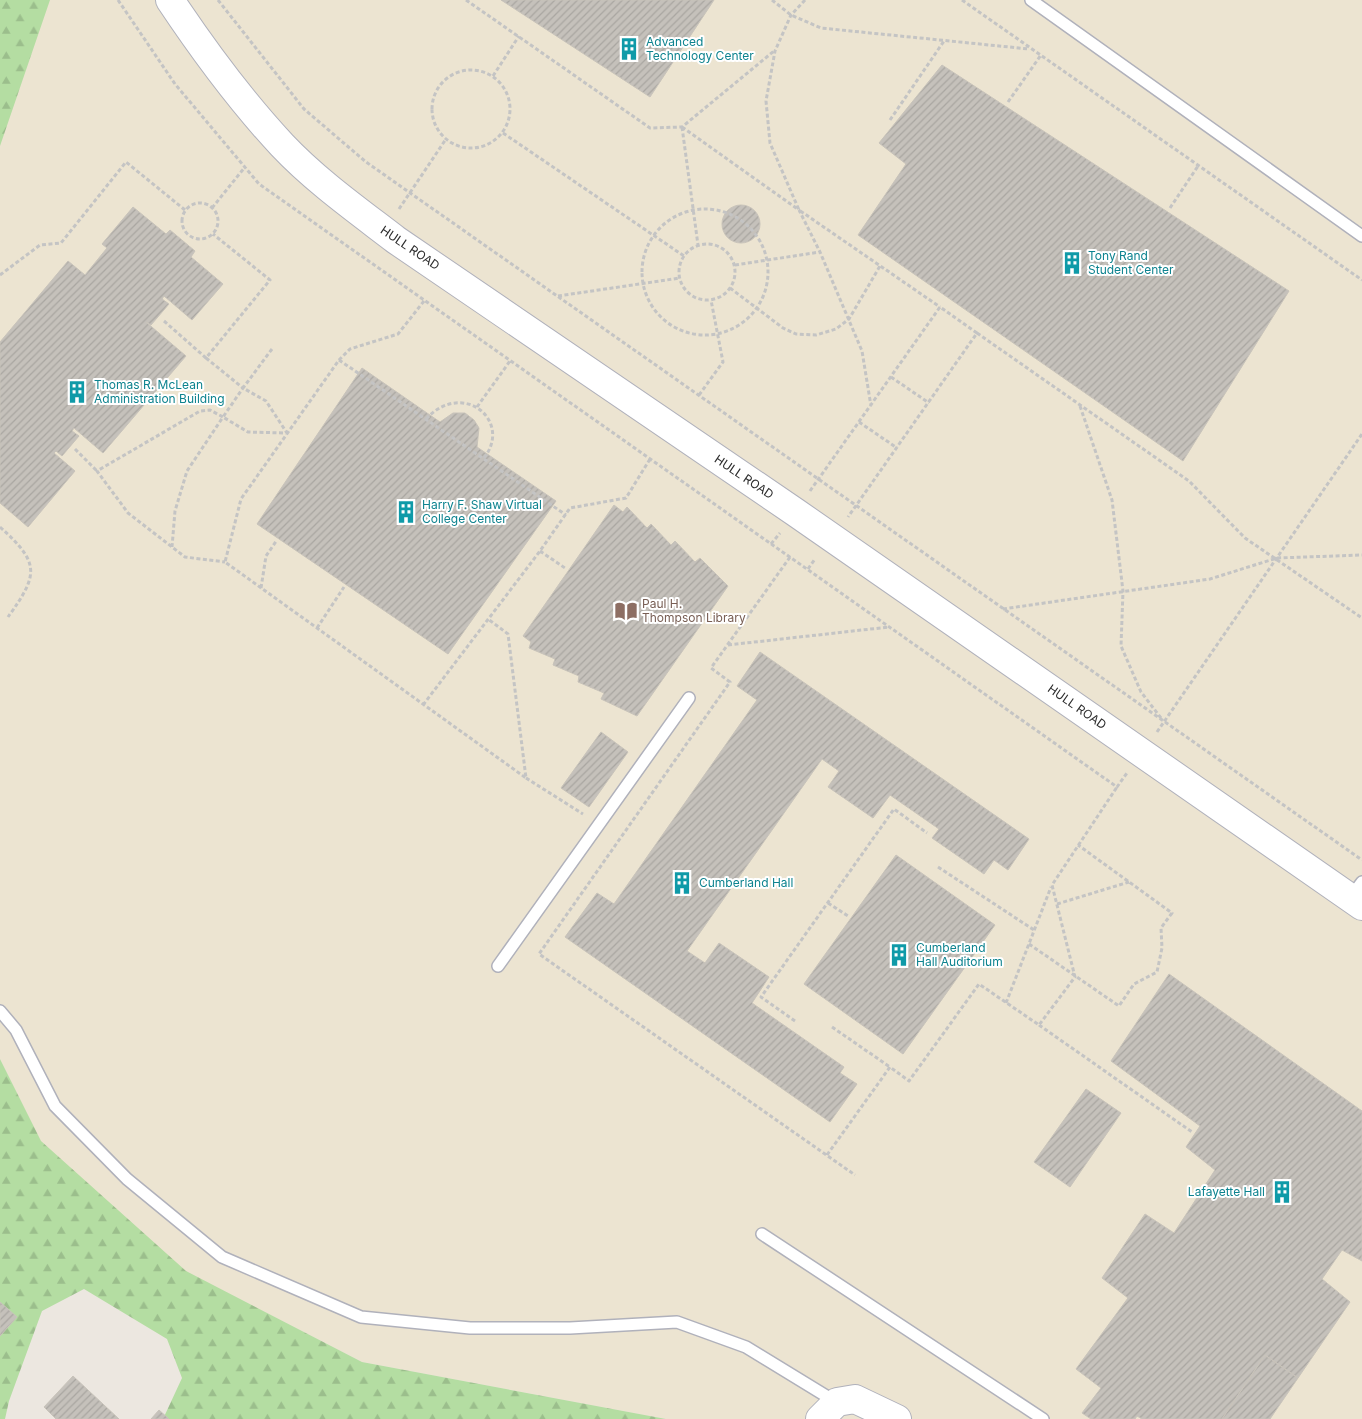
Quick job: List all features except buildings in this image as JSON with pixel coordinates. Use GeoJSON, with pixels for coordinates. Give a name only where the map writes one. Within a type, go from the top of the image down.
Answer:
{"type":"FeatureCollection","features":[{"type":"Feature","properties":{"kind":"street","name":"HULL ROAD"},"geometry":{"type":"LineString","coordinates":[[170,0],[213,62],[247,105],[284,146],[338,196],[384,230],[832,538],[1358,895]]}},
{"type":"Feature","properties":{"kind":"street"},"geometry":{"type":"LineString","coordinates":[[828,1411],[855,1399],[897,1419]]}},
{"type":"Feature","properties":{"kind":"lane"},"geometry":{"type":"LineString","coordinates":[[1031,0],[1362,236]]}},
{"type":"Feature","properties":{"kind":"lane"},"geometry":{"type":"LineString","coordinates":[[498,966],[688,698]]}},
{"type":"Feature","properties":{"kind":"lane"},"geometry":{"type":"LineString","coordinates":[[0,1011],[16,1030],[55,1106],[127,1179],[222,1257],[361,1317],[470,1328],[570,1328],[677,1322],[746,1347],[828,1411]]}},
{"type":"Feature","properties":{"kind":"lane"},"geometry":{"type":"LineString","coordinates":[[762,1234],[1043,1419]]}},
{"type":"Feature","properties":{"kind":"path"},"geometry":{"type":"LineString","coordinates":[[218,0],[304,108],[366,162],[1362,860]]}},
{"type":"Feature","properties":{"kind":"path"},"geometry":{"type":"LineString","coordinates":[[466,0],[650,128],[682,127],[1189,481],[1234,528],[1362,618]]}},
{"type":"Feature","properties":{"kind":"path"},"geometry":{"type":"LineString","coordinates":[[772,0],[791,15],[821,28],[1032,49]]}},
{"type":"Feature","properties":{"kind":"path"},"geometry":{"type":"LineString","coordinates":[[805,0],[791,15],[775,51],[766,101],[770,143],[799,210],[820,252],[862,351],[871,406]]}},
{"type":"Feature","properties":{"kind":"path"},"geometry":{"type":"LineString","coordinates":[[962,0],[1362,280]]}},
{"type":"Feature","properties":{"kind":"path"},"geometry":{"type":"LineString","coordinates":[[493,76],[519,36]]}},
{"type":"Feature","properties":{"kind":"path"},"geometry":{"type":"LineString","coordinates":[[890,120],[944,41]]}},
{"type":"Feature","properties":{"kind":"path"},"geometry":{"type":"LineString","coordinates":[[682,127],[775,51]]}},
{"type":"Feature","properties":{"kind":"path"},"geometry":{"type":"LineString","coordinates":[[1008,102],[1041,55]]}},
{"type":"Feature","properties":{"kind":"path"},"geometry":{"type":"LineString","coordinates":[[467,69],[480,70],[493,76],[502,84],[509,96],[511,109],[508,122],[502,133],[493,142],[482,147],[463,147],[446,139],[435,124],[432,104],[435,92],[443,80],[454,73],[467,69]]}},
{"type":"Feature","properties":{"kind":"path"},"geometry":{"type":"LineString","coordinates":[[682,127],[698,245]]}},
{"type":"Feature","properties":{"kind":"path"},"geometry":{"type":"LineString","coordinates":[[502,133],[684,256]]}},
{"type":"Feature","properties":{"kind":"path"},"geometry":{"type":"LineString","coordinates":[[364,259],[446,139]]}},
{"type":"Feature","properties":{"kind":"path"},"geometry":{"type":"LineString","coordinates":[[0,276],[40,245],[61,243],[126,162],[186,210]]}},
{"type":"Feature","properties":{"kind":"path"},"geometry":{"type":"LineString","coordinates":[[1170,208],[1198,166]]}},
{"type":"Feature","properties":{"kind":"path"},"geometry":{"type":"LineString","coordinates":[[212,208],[245,167]]}},
{"type":"Feature","properties":{"kind":"path"},"geometry":{"type":"LineString","coordinates":[[195,204],[207,205],[212,208],[218,218],[213,234],[202,240],[190,237],[186,233],[182,222],[186,210],[195,204]]}},
{"type":"Feature","properties":{"kind":"path"},"geometry":{"type":"LineString","coordinates":[[705,209],[726,213],[744,222],[757,237],[766,260],[768,276],[765,289],[756,308],[752,314],[736,327],[718,334],[694,334],[674,328],[658,315],[646,297],[641,276],[644,255],[653,236],[667,222],[685,212],[694,211],[705,209]]}},
{"type":"Feature","properties":{"kind":"path"},"geometry":{"type":"LineString","coordinates":[[206,358],[270,280],[213,234]]}},
{"type":"Feature","properties":{"kind":"path"},"geometry":{"type":"LineString","coordinates":[[708,244],[725,250],[735,265],[735,275],[730,288],[720,297],[711,300],[693,296],[686,290],[680,278],[680,264],[684,256],[698,245],[708,244]]}},
{"type":"Feature","properties":{"kind":"path"},"geometry":{"type":"LineString","coordinates":[[735,265],[820,252]]}},
{"type":"Feature","properties":{"kind":"path"},"geometry":{"type":"LineString","coordinates":[[730,288],[756,308],[796,334],[816,335],[836,328],[849,319],[880,266]]}},
{"type":"Feature","properties":{"kind":"path"},"geometry":{"type":"LineString","coordinates":[[558,296],[680,278]]}},
{"type":"Feature","properties":{"kind":"path"},"geometry":{"type":"LineString","coordinates":[[699,395],[723,362],[711,300]]}},
{"type":"Feature","properties":{"kind":"path"},"geometry":{"type":"LineString","coordinates":[[225,562],[242,499],[338,360],[350,349],[398,334],[424,301]]}},
{"type":"Feature","properties":{"kind":"path"},"geometry":{"type":"LineString","coordinates":[[771,544],[819,480],[940,307]]}},
{"type":"Feature","properties":{"kind":"path"},"geometry":{"type":"LineString","coordinates":[[164,321],[243,388],[266,401],[287,433]]}},
{"type":"Feature","properties":{"kind":"path"},"geometry":{"type":"LineString","coordinates":[[808,570],[857,506],[977,333]]}},
{"type":"Feature","properties":{"kind":"path"},"geometry":{"type":"LineString","coordinates":[[172,547],[175,511],[187,471],[272,348]]}},
{"type":"Feature","properties":{"kind":"path"},"geometry":{"type":"LineString","coordinates":[[338,360],[566,515]]}},
{"type":"Feature","properties":{"kind":"path"},"geometry":{"type":"LineString","coordinates":[[477,407],[510,362]]}},
{"type":"Feature","properties":{"kind":"path"},"geometry":{"type":"LineString","coordinates":[[891,377],[929,403]]}},
{"type":"Feature","properties":{"kind":"path"},"geometry":{"type":"LineString","coordinates":[[426,419],[443,405],[454,402],[466,402],[477,407],[485,415],[491,426],[493,438],[489,451],[484,458]]}},
{"type":"Feature","properties":{"kind":"path"},"geometry":{"type":"LineString","coordinates":[[1080,405],[1112,500],[1123,591],[1121,646],[1141,692],[1164,722]]}},
{"type":"Feature","properties":{"kind":"path"},"geometry":{"type":"LineString","coordinates":[[96,471],[200,411],[210,410],[248,432],[287,433]]}},
{"type":"Feature","properties":{"kind":"path"},"geometry":{"type":"LineString","coordinates":[[859,422],[897,448]]}},
{"type":"Feature","properties":{"kind":"path"},"geometry":{"type":"LineString","coordinates":[[1164,722],[1362,434]]}},
{"type":"Feature","properties":{"kind":"path"},"geometry":{"type":"LineString","coordinates":[[74,449],[96,471],[128,513],[185,557],[225,562],[526,778],[620,838]]}},
{"type":"Feature","properties":{"kind":"path"},"geometry":{"type":"LineString","coordinates":[[424,705],[540,551],[570,508],[626,498],[650,460]]}},
{"type":"Feature","properties":{"kind":"path"},"geometry":{"type":"LineString","coordinates":[[0,527],[27,554],[31,572],[27,588],[8,617]]}},
{"type":"Feature","properties":{"kind":"path"},"geometry":{"type":"LineString","coordinates":[[261,588],[266,556],[277,540]]}},
{"type":"Feature","properties":{"kind":"path"},"geometry":{"type":"LineString","coordinates":[[540,551],[565,568]]}},
{"type":"Feature","properties":{"kind":"path"},"geometry":{"type":"LineString","coordinates":[[1003,609],[1210,579],[1277,558],[1362,555]]}},
{"type":"Feature","properties":{"kind":"path"},"geometry":{"type":"LineString","coordinates":[[790,557],[711,668],[730,682],[539,954],[855,1175]]}},
{"type":"Feature","properties":{"kind":"path"},"geometry":{"type":"LineString","coordinates":[[316,628],[344,587]]}},
{"type":"Feature","properties":{"kind":"path"},"geometry":{"type":"LineString","coordinates":[[488,619],[508,634],[526,778]]}},
{"type":"Feature","properties":{"kind":"path"},"geometry":{"type":"LineString","coordinates":[[728,645],[889,626]]}},
{"type":"Feature","properties":{"kind":"path"},"geometry":{"type":"LineString","coordinates":[[1006,1003],[1052,885],[1116,787]]}},
{"type":"Feature","properties":{"kind":"path"},"geometry":{"type":"LineString","coordinates":[[795,1022],[761,997],[894,809],[927,833]]}},
{"type":"Feature","properties":{"kind":"path"},"geometry":{"type":"LineString","coordinates":[[1029,944],[1120,1006],[1134,984],[1157,972],[1162,948],[1161,928],[1172,913],[1078,845]]}},
{"type":"Feature","properties":{"kind":"path"},"geometry":{"type":"LineString","coordinates":[[938,867],[1034,930]]}},
{"type":"Feature","properties":{"kind":"path"},"geometry":{"type":"LineString","coordinates":[[1056,904],[1129,882]]}},
{"type":"Feature","properties":{"kind":"path"},"geometry":{"type":"LineString","coordinates":[[1052,885],[1075,977]]}},
{"type":"Feature","properties":{"kind":"path"},"geometry":{"type":"LineString","coordinates":[[828,903],[848,916]]}},
{"type":"Feature","properties":{"kind":"path"},"geometry":{"type":"LineString","coordinates":[[1039,1025],[1075,977]]}},
{"type":"Feature","properties":{"kind":"path"},"geometry":{"type":"LineString","coordinates":[[832,1027],[909,1081],[978,984],[1192,1132]]}},
{"type":"Feature","properties":{"kind":"path"},"geometry":{"type":"LineString","coordinates":[[827,1156],[890,1067]]}},
{"type":"Feature","properties":{"kind":"shaded area"},"geometry":{"type":"Polygon","coordinates":[[[0,0],[1362,0],[1362,1419],[666,1419],[362,1362],[185,1271],[40,1141],[0,1059],[0,0]]]}},
{"type":"Feature","properties":{"kind":"green space"},"geometry":{"type":"Polygon","coordinates":[[[0,0],[50,0],[0,146],[0,0]]]}},
{"type":"Feature","properties":{"kind":"green space"},"geometry":{"type":"Polygon","coordinates":[[[0,1059],[41,1141],[186,1271],[362,1362],[666,1419],[163,1419],[182,1378],[167,1339],[84,1289],[42,1311],[9,1401],[5,1419],[0,1419],[0,1059]]]}},
{"type":"Feature","properties":{"kind":"place","name":"Advanced Technology Center"},"geometry":{"type":"Point","coordinates":[629,49]}},
{"type":"Feature","properties":{"kind":"place","name":"Tony Rand Student Center"},"geometry":{"type":"Point","coordinates":[1072,263]}},
{"type":"Feature","properties":{"kind":"place","name":"Thomas R. McLean Administration Building"},"geometry":{"type":"Point","coordinates":[77,392]}},
{"type":"Feature","properties":{"kind":"place","name":"Harry F. Shaw Virtual College Center"},"geometry":{"type":"Point","coordinates":[406,512]}},
{"type":"Feature","properties":{"kind":"place","name":"Paul H. Thompson Library"},"geometry":{"type":"Point","coordinates":[626,611]}},
{"type":"Feature","properties":{"kind":"place","name":"Cumberland Hall"},"geometry":{"type":"Point","coordinates":[682,883]}},
{"type":"Feature","properties":{"kind":"place","name":"Cumberland Hall Auditorium"},"geometry":{"type":"Point","coordinates":[899,955]}},
{"type":"Feature","properties":{"kind":"place","name":"Lafayette Hall"},"geometry":{"type":"Point","coordinates":[1282,1192]}}]}
